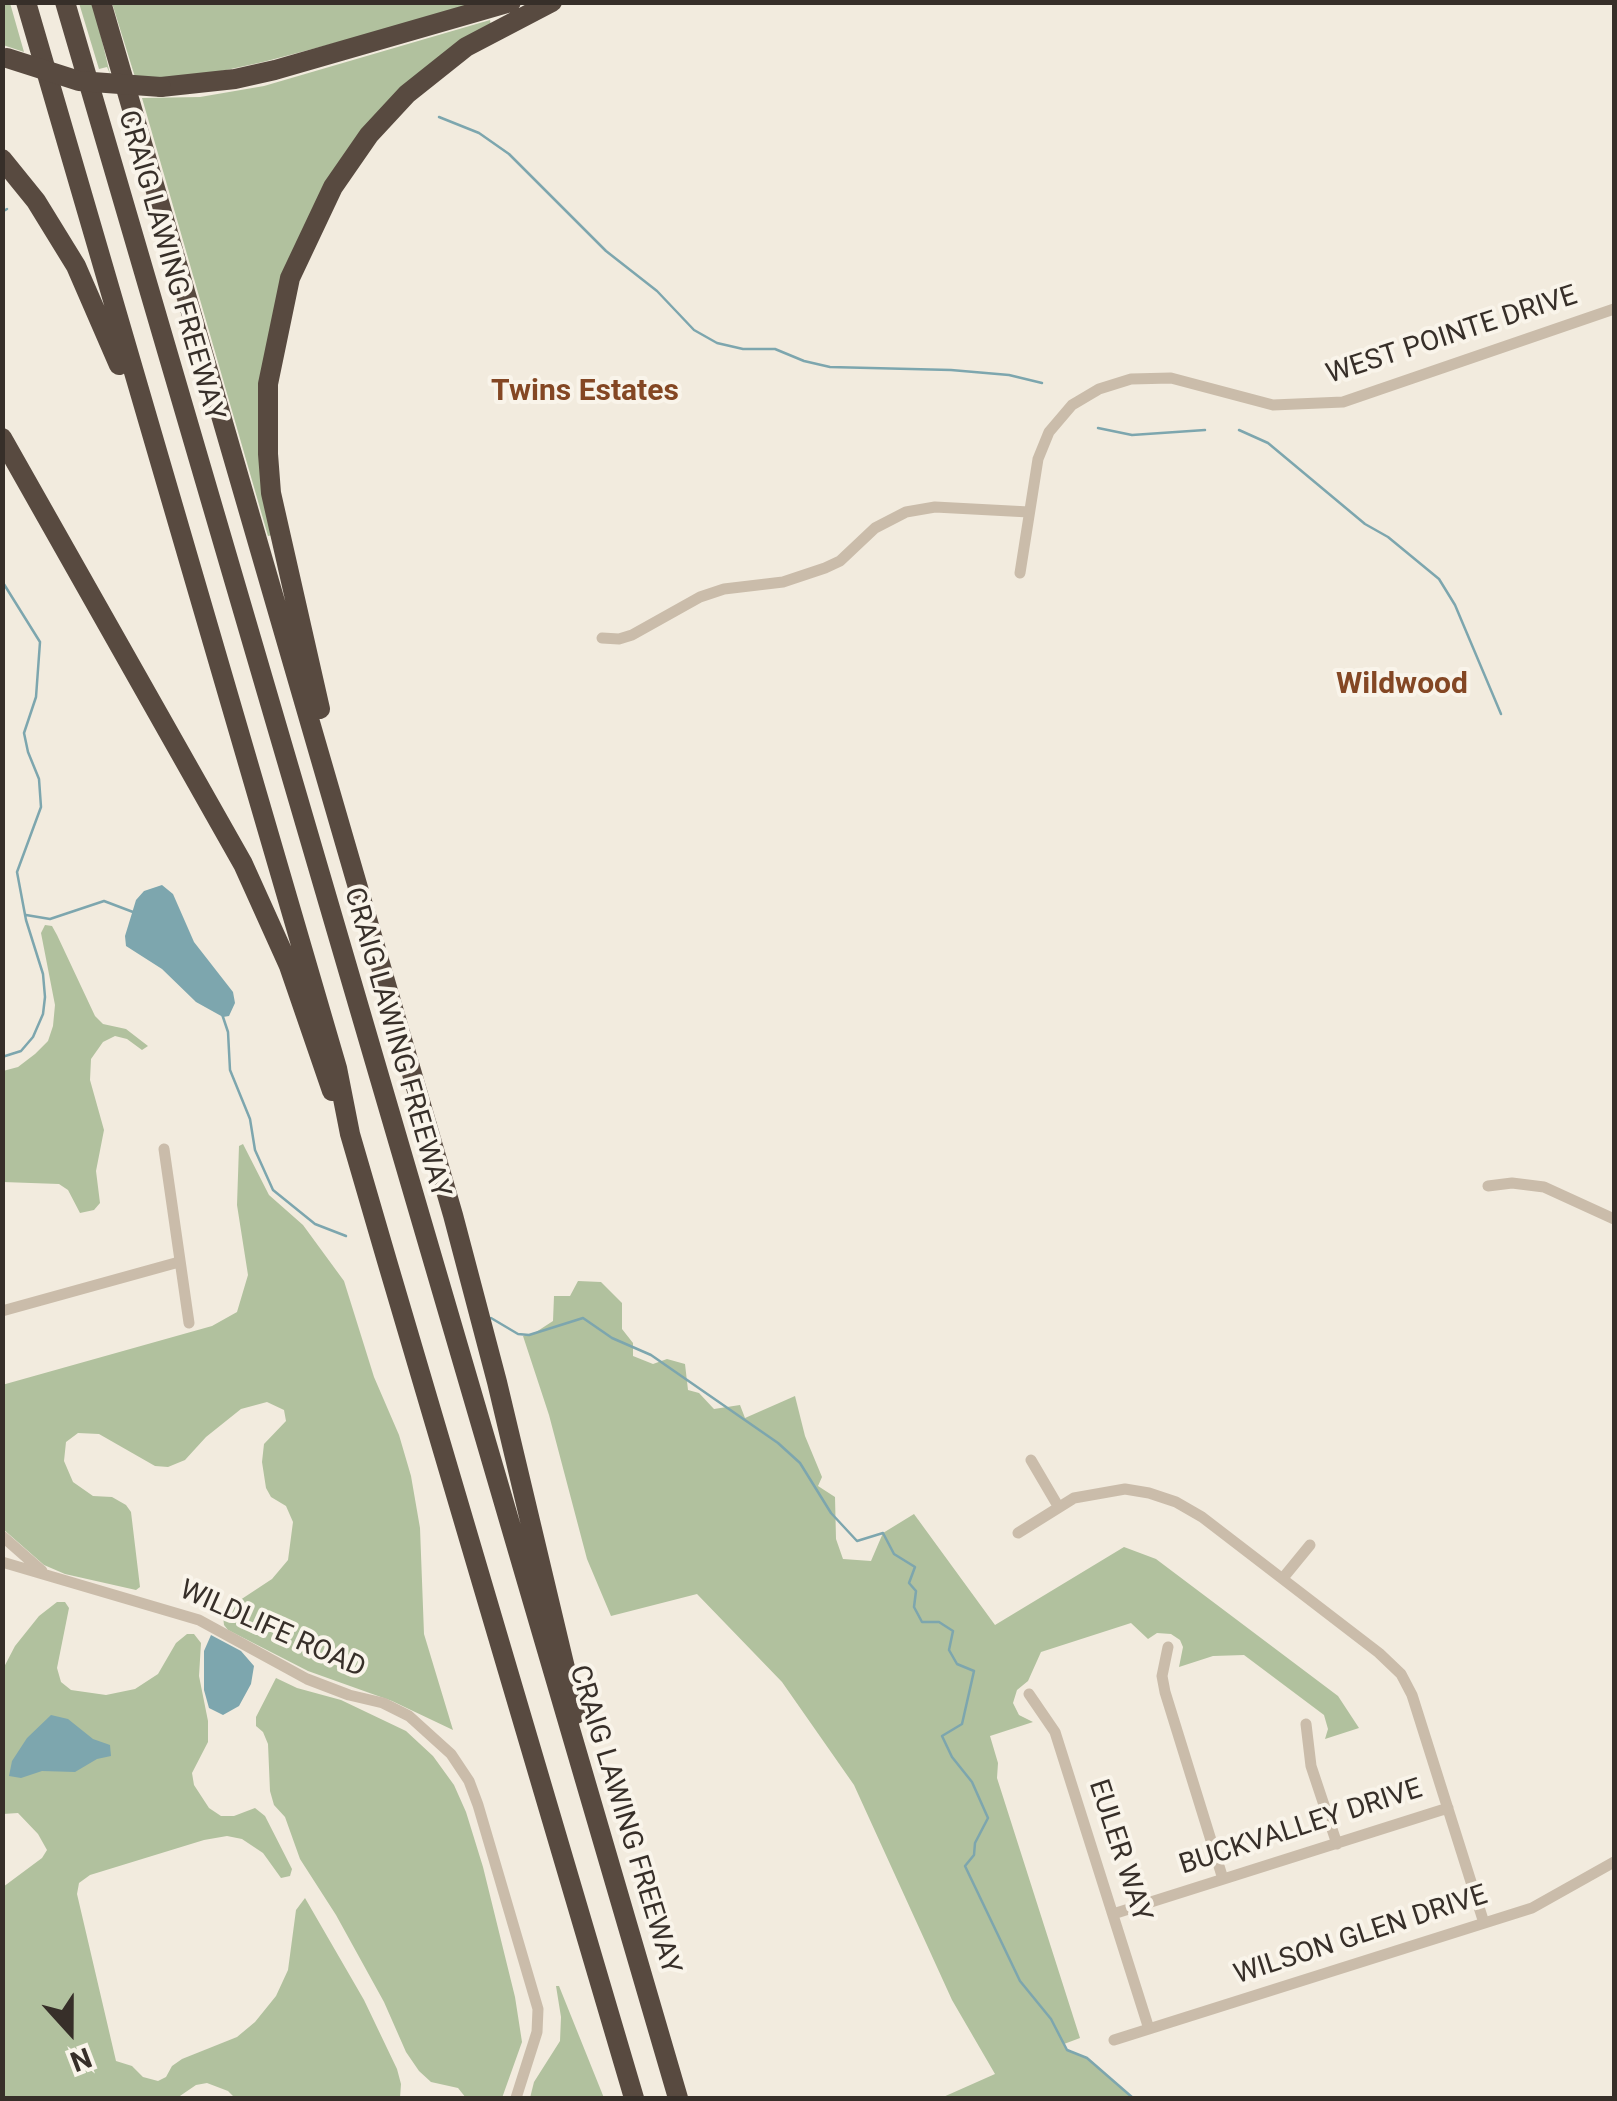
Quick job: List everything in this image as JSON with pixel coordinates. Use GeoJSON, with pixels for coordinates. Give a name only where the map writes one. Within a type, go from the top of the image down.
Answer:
{"type":"FeatureCollection","features":[{"type":"Feature","properties":{"kind":"highway"},"geometry":{"type":"LineString","coordinates":[[26,2],[337,1068],[350,1134],[634,2098]]}},
{"type":"Feature","properties":{"kind":"highway","name":"CRAIG LAWING FREEWAY"},"geometry":{"type":"LineString","coordinates":[[65,2],[678,2098]]}},
{"type":"Feature","properties":{"kind":"highway"},"geometry":{"type":"LineString","coordinates":[[101,2],[346,844],[497,1382],[616,1886]]}},
{"type":"Feature","properties":{"kind":"highway"},"geometry":{"type":"LineString","coordinates":[[5,57],[79,81],[161,87],[235,79],[511,2]]}},
{"type":"Feature","properties":{"kind":"highway"},"geometry":{"type":"LineString","coordinates":[[346,844],[337,779],[271,494],[266,420],[279,321],[290,278],[312,226],[342,174],[387,115],[406,94],[466,48],[552,2]]}},
{"type":"Feature","properties":{"kind":"highway"},"geometry":{"type":"LineString","coordinates":[[2,159],[53,226],[97,308],[197,593]]}},
{"type":"Feature","properties":{"kind":"highway"},"geometry":{"type":"LineString","coordinates":[[2,438],[243,864],[288,966],[324,1074],[350,1134]]}},
{"type":"Feature","properties":{"kind":"street","name":"WEST POINTE DRIVE"},"geometry":{"type":"LineString","coordinates":[[1020,573],[1038,459],[1049,432],[1072,406],[1098,389],[1131,380],[1171,378],[1273,405],[1343,402],[1614,309]]}},
{"type":"Feature","properties":{"kind":"street"},"geometry":{"type":"LineString","coordinates":[[602,638],[632,635],[700,597],[724,589],[784,582],[825,568],[851,552],[875,528],[906,512],[935,507],[1030,512]]}},
{"type":"Feature","properties":{"kind":"street"},"geometry":{"type":"LineString","coordinates":[[164,1148],[189,1323]]}},
{"type":"Feature","properties":{"kind":"street"},"geometry":{"type":"LineString","coordinates":[[1488,1186],[1512,1183],[1544,1188],[1614,1219]]}},
{"type":"Feature","properties":{"kind":"street"},"geometry":{"type":"LineString","coordinates":[[2,1311],[179,1262]]}},
{"type":"Feature","properties":{"kind":"street"},"geometry":{"type":"LineString","coordinates":[[1031,1460],[1058,1506]]}},
{"type":"Feature","properties":{"kind":"street"},"geometry":{"type":"LineString","coordinates":[[1018,1533],[1074,1498],[1107,1490],[1125,1488],[1176,1502],[1283,1578],[1402,1674],[1420,1716],[1484,1923]]}},
{"type":"Feature","properties":{"kind":"street"},"geometry":{"type":"LineString","coordinates":[[2,1536],[54,1578]]}},
{"type":"Feature","properties":{"kind":"street"},"geometry":{"type":"LineString","coordinates":[[1283,1578],[1310,1545]]}},
{"type":"Feature","properties":{"kind":"street","name":"WILDLIFE ROAD"},"geometry":{"type":"LineString","coordinates":[[4,1563],[199,1620],[307,1679],[383,1703],[409,1716],[451,1754],[469,1781],[478,1805],[538,2009],[537,2032],[516,2098]]}},
{"type":"Feature","properties":{"kind":"street"},"geometry":{"type":"LineString","coordinates":[[1168,1646],[1162,1676],[1165,1692],[1223,1879]]}},
{"type":"Feature","properties":{"kind":"street","name":"EULER WAY"},"geometry":{"type":"LineString","coordinates":[[1029,1694],[1055,1732],[1149,2029]]}},
{"type":"Feature","properties":{"kind":"street"},"geometry":{"type":"LineString","coordinates":[[1306,1724],[1311,1766],[1337,1844]]}},
{"type":"Feature","properties":{"kind":"street","name":"BUCKVALLEY DRIVE"},"geometry":{"type":"LineString","coordinates":[[1113,1914],[1448,1808]]}},
{"type":"Feature","properties":{"kind":"street","name":"WILSON GLEN DRIVE"},"geometry":{"type":"LineString","coordinates":[[1114,2040],[1532,1908],[1614,1862]]}},
{"type":"Feature","properties":{"kind":"green space"},"geometry":{"type":"Polygon","coordinates":[[[3,2],[10,3],[24,52],[3,45],[3,2]]]}},
{"type":"Feature","properties":{"kind":"green space"},"geometry":{"type":"Polygon","coordinates":[[[79,3],[93,3],[110,74],[107,67],[99,69],[79,3]]]}},
{"type":"Feature","properties":{"kind":"green space"},"geometry":{"type":"Polygon","coordinates":[[[112,3],[487,3],[263,62],[159,78],[135,77],[112,3]]]}},
{"type":"Feature","properties":{"kind":"green space"},"geometry":{"type":"Polygon","coordinates":[[[490,20],[491,26],[355,142],[279,297],[273,535],[268,536],[142,98],[200,97],[264,86],[490,20]]]}},
{"type":"Feature","properties":{"kind":"green space"},"geometry":{"type":"Polygon","coordinates":[[[45,925],[52,926],[57,935],[95,1016],[103,1024],[126,1029],[148,1046],[142,1050],[115,1036],[103,1042],[91,1059],[90,1080],[104,1130],[96,1171],[100,1203],[94,1210],[80,1213],[68,1190],[59,1184],[3,1182],[3,1071],[18,1067],[35,1054],[48,1041],[53,1026],[55,1005],[41,933],[45,925]]]}},
{"type":"Feature","properties":{"kind":"green space"},"geometry":{"type":"Polygon","coordinates":[[[243,1144],[269,1195],[303,1225],[344,1281],[411,1476],[420,1528],[424,1634],[453,1730],[392,1701],[308,1671],[224,1625],[223,1616],[228,1608],[272,1579],[288,1560],[293,1522],[286,1506],[271,1497],[266,1488],[262,1462],[264,1444],[286,1421],[284,1410],[267,1402],[241,1409],[185,1460],[168,1467],[155,1466],[99,1434],[78,1433],[66,1442],[64,1461],[73,1482],[93,1496],[112,1497],[131,1512],[140,1587],[136,1590],[65,1574],[44,1565],[3,1529],[2,1385],[212,1326],[237,1312],[248,1275],[237,1205],[239,1146],[243,1144]]]}},
{"type":"Feature","properties":{"kind":"green space"},"geometry":{"type":"Polygon","coordinates":[[[578,1281],[601,1282],[622,1303],[622,1329],[633,1343],[633,1356],[653,1364],[667,1359],[685,1364],[688,1390],[699,1393],[714,1409],[740,1405],[745,1418],[795,1396],[805,1436],[822,1477],[818,1486],[835,1497],[836,1539],[843,1559],[871,1561],[883,1533],[914,1514],[995,1625],[1124,1547],[1156,1559],[1338,1696],[1359,1728],[1325,1739],[1328,1729],[1324,1715],[1244,1655],[1213,1656],[1179,1667],[1183,1647],[1180,1640],[1171,1634],[1157,1633],[1148,1639],[1131,1623],[1041,1652],[1013,1703],[1019,1715],[1033,1722],[990,1736],[998,1763],[997,1778],[1080,2038],[1064,2044],[1068,2050],[1087,2058],[1133,2098],[941,2098],[995,2074],[952,2000],[854,1785],[782,1682],[697,1594],[611,1616],[587,1559],[549,1415],[523,1336],[553,1321],[554,1296],[570,1296],[578,1281]]]}},
{"type":"Feature","properties":{"kind":"green space"},"geometry":{"type":"Polygon","coordinates":[[[57,1602],[65,1602],[69,1608],[57,1668],[61,1682],[71,1690],[106,1695],[135,1689],[158,1674],[176,1643],[187,1634],[194,1634],[201,1643],[199,1676],[208,1742],[192,1773],[194,1785],[209,1808],[221,1816],[255,1808],[265,1816],[292,1869],[290,1876],[281,1878],[263,1853],[242,1839],[227,1836],[90,1875],[79,1883],[77,1894],[116,2061],[158,2081],[182,2059],[237,2037],[255,2022],[276,1996],[288,1970],[296,1910],[305,1898],[364,2000],[397,2069],[400,2098],[235,2098],[207,2083],[196,2085],[177,2098],[3,2098],[3,1887],[47,1850],[18,1813],[3,1814],[3,1669],[39,1616],[57,1602]]]}},
{"type":"Feature","properties":{"kind":"green space"},"geometry":{"type":"Polygon","coordinates":[[[276,1678],[341,1700],[406,1731],[433,1756],[454,1785],[483,1867],[522,2042],[502,2098],[466,2098],[458,2088],[431,2082],[419,2071],[336,1915],[300,1859],[285,1817],[274,1805],[268,1744],[256,1726],[256,1717],[276,1678]]]}},
{"type":"Feature","properties":{"kind":"green space"},"geometry":{"type":"Polygon","coordinates":[[[556,1986],[604,2098],[530,2098],[534,2082],[560,2041],[556,1986]]]}},
{"type":"Feature","properties":{"kind":"water"},"geometry":{"type":"Polygon","coordinates":[[[162,885],[173,894],[194,942],[233,992],[235,1003],[229,1016],[223,1017],[196,1002],[162,969],[126,946],[125,936],[136,900],[144,891],[162,885]]]}},
{"type":"Feature","properties":{"kind":"water"},"geometry":{"type":"Polygon","coordinates":[[[211,1635],[241,1651],[254,1666],[251,1684],[239,1706],[223,1715],[209,1708],[204,1690],[204,1651],[211,1635]]]}},
{"type":"Feature","properties":{"kind":"water"},"geometry":{"type":"Polygon","coordinates":[[[51,1715],[68,1719],[93,1739],[110,1745],[111,1756],[75,1772],[9,1776],[12,1761],[27,1738],[51,1715]]]}},
{"type":"Feature","properties":{"kind":"waterway"},"geometry":{"type":"LineString","coordinates":[[439,117],[479,133],[509,154],[606,251],[657,291],[694,330],[717,343],[743,349],[775,349],[830,367],[951,370],[1009,375],[1042,383]]}},
{"type":"Feature","properties":{"kind":"waterway"},"geometry":{"type":"LineString","coordinates":[[2,212],[7,209]]}},
{"type":"Feature","properties":{"kind":"waterway"},"geometry":{"type":"LineString","coordinates":[[1098,428],[1132,435],[1205,430]]}},
{"type":"Feature","properties":{"kind":"waterway"},"geometry":{"type":"LineString","coordinates":[[1239,430],[1268,443],[1365,524],[1388,537],[1439,579],[1455,605],[1501,714]]}},
{"type":"Feature","properties":{"kind":"waterway"},"geometry":{"type":"LineString","coordinates":[[2,581],[40,642],[36,697],[24,733],[39,779],[41,807],[17,872],[26,920],[43,974],[45,997],[33,1037],[21,1051],[2,1057]]}},
{"type":"Feature","properties":{"kind":"waterway"},"geometry":{"type":"LineString","coordinates":[[26,915],[50,919],[104,901],[133,912]]}},
{"type":"Feature","properties":{"kind":"waterway"},"geometry":{"type":"LineString","coordinates":[[222,1014],[228,1032],[230,1070],[250,1119],[255,1150],[273,1190],[315,1224],[346,1236]]}},
{"type":"Feature","properties":{"kind":"waterway"},"geometry":{"type":"LineString","coordinates":[[491,1318],[518,1334],[529,1335],[583,1318],[612,1338],[651,1355],[778,1443],[800,1463],[831,1513],[857,1541],[883,1533],[894,1554],[915,1567],[909,1583],[916,1591],[914,1607],[922,1622],[939,1622],[953,1631],[949,1650],[957,1664],[974,1671],[962,1724],[942,1736],[952,1757],[972,1782],[988,1818],[975,1843],[974,1855],[965,1866],[1020,1981],[1051,2019],[1067,2050],[1087,2058],[1133,2098]]}},
{"type":"Feature","properties":{"kind":"district","name":"Twins Estates"},"geometry":{"type":"Point","coordinates":[585,392]}},
{"type":"Feature","properties":{"kind":"district","name":"Wildwood"},"geometry":{"type":"Point","coordinates":[1402,685]}}]}
